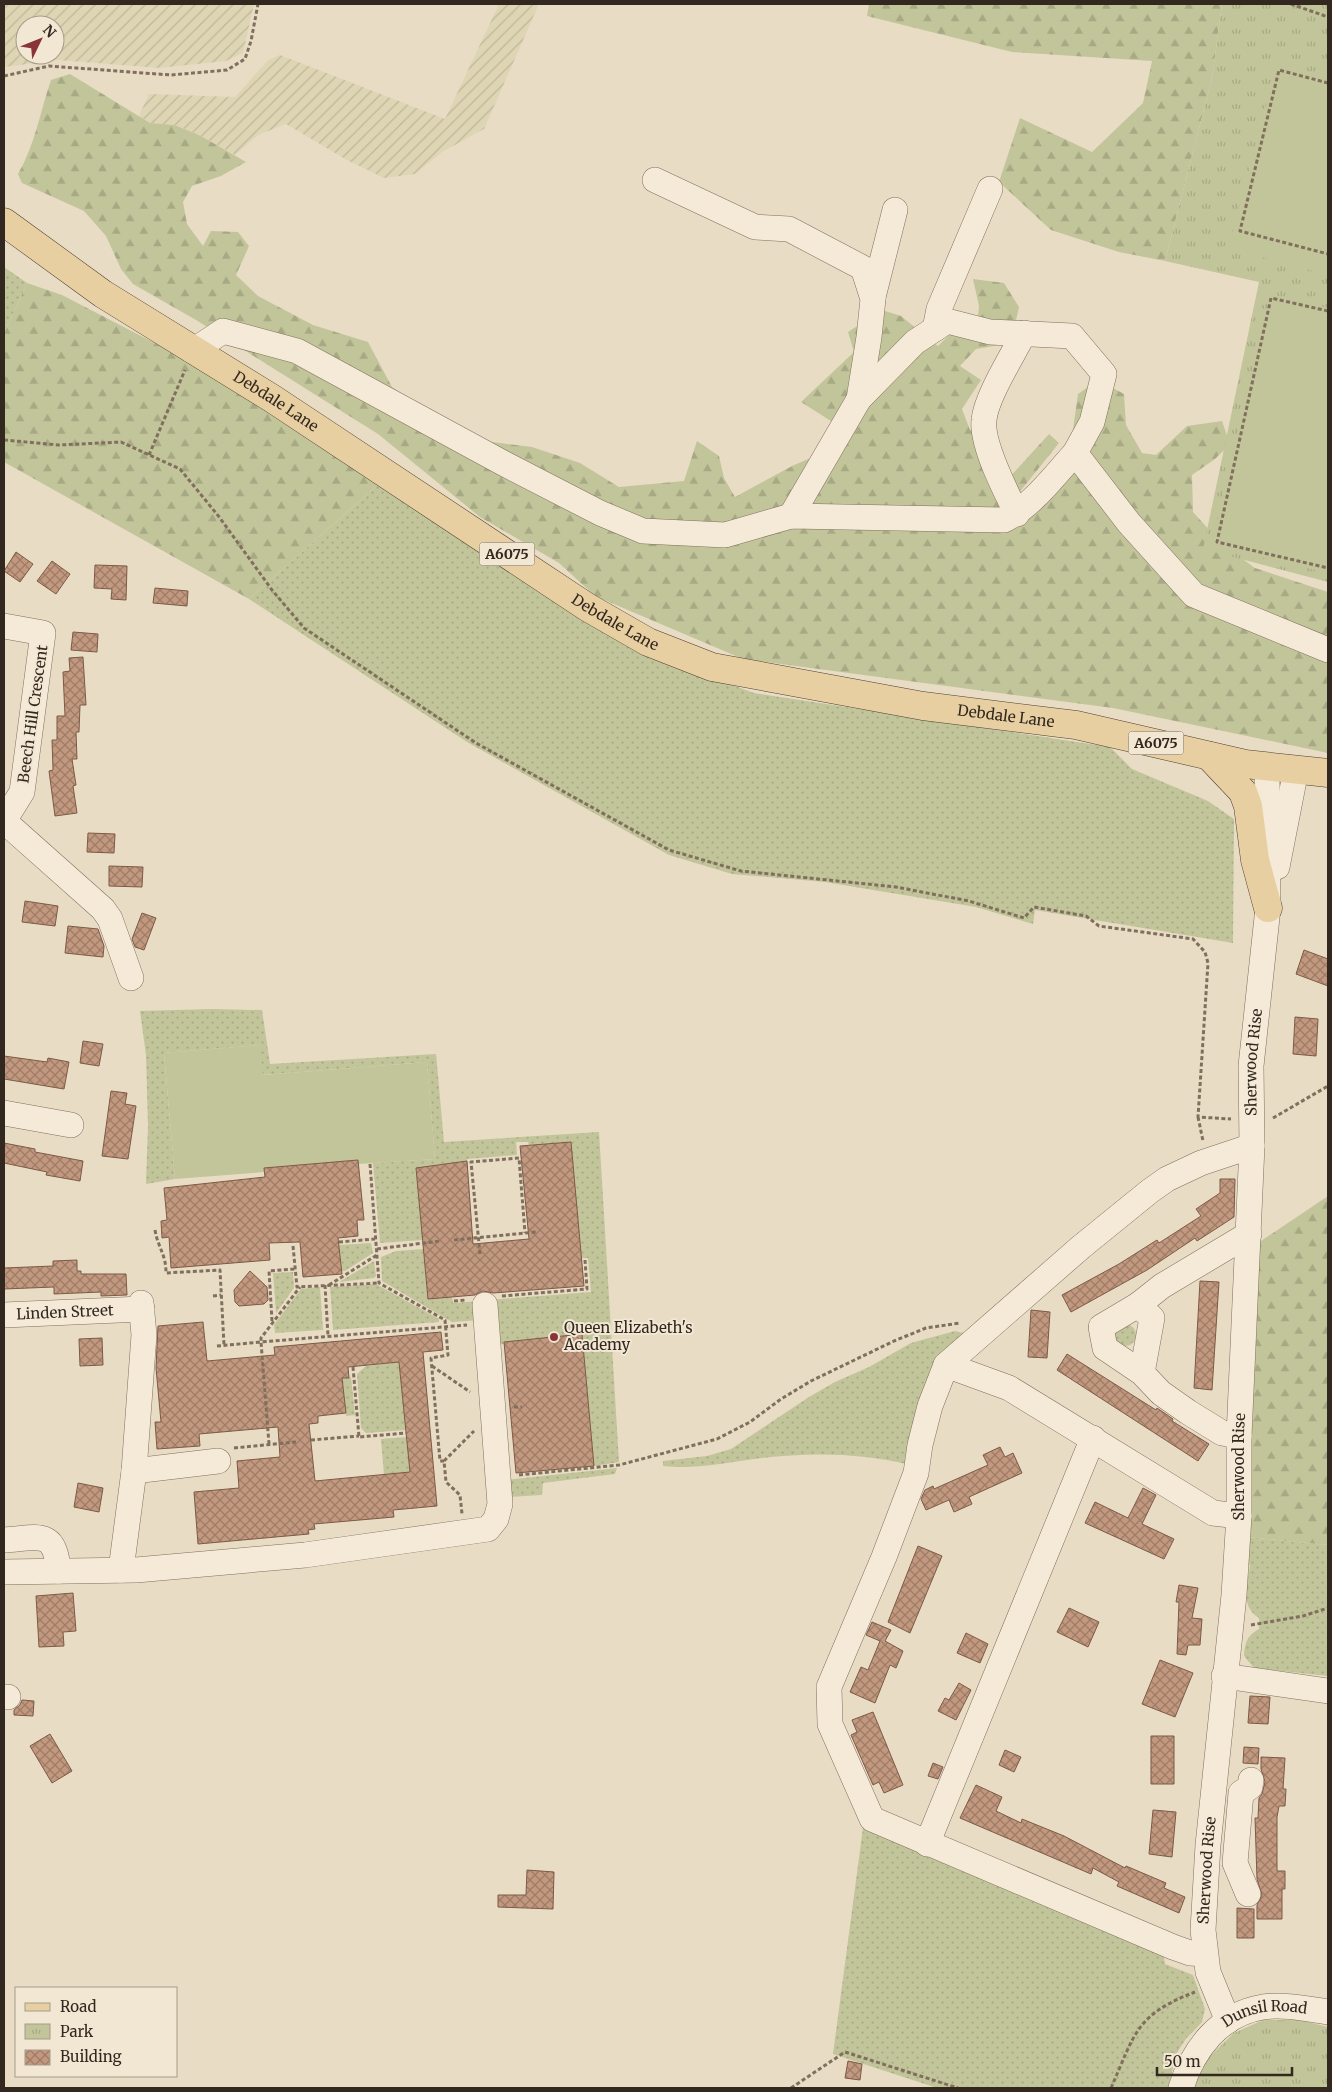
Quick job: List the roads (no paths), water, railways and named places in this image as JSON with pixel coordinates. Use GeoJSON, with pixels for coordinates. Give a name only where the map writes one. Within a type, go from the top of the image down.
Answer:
{"type":"FeatureCollection","features":[{"type":"Feature","properties":{"kind":"main road","name":"Debdale Lane"},"geometry":{"type":"LineString","coordinates":[[4,222],[103,294],[192,351],[273,398],[587,607],[648,642],[712,667],[923,706],[1076,724],[1267,767],[1328,773]]}},
{"type":"Feature","properties":{"kind":"main road"},"geometry":{"type":"LineString","coordinates":[[1208,755],[1243,792],[1248,806],[1255,860],[1268,908]]}},
{"type":"Feature","properties":{"kind":"street"},"geometry":{"type":"LineString","coordinates":[[654,180],[755,227],[789,229],[863,268],[872,299]]}},
{"type":"Feature","properties":{"kind":"street"},"geometry":{"type":"LineString","coordinates":[[935,329],[939,309],[990,189]]}},
{"type":"Feature","properties":{"kind":"street"},"geometry":{"type":"LineString","coordinates":[[860,399],[869,337],[872,299],[895,210]]}},
{"type":"Feature","properties":{"kind":"street"},"geometry":{"type":"LineString","coordinates":[[192,351],[223,331],[297,351],[503,464],[600,513],[643,531],[725,535],[791,516],[1004,520],[1016,514],[1050,482],[1075,453],[1092,422],[1104,374],[1072,336],[990,332],[947,321],[915,342],[860,399],[791,516]]}},
{"type":"Feature","properties":{"kind":"street"},"geometry":{"type":"LineString","coordinates":[[1016,514],[999,475],[984,424],[990,402],[1024,333]]}},
{"type":"Feature","properties":{"kind":"street"},"geometry":{"type":"LineString","coordinates":[[1075,453],[1129,523],[1194,595],[1302,641],[1328,650]]}},
{"type":"Feature","properties":{"kind":"street","name":"Beech Hill Crescent"},"geometry":{"type":"LineString","coordinates":[[4,626],[43,633],[22,792],[4,821]]}},
{"type":"Feature","properties":{"kind":"street","name":"Sherwood Rise"},"geometry":{"type":"LineString","coordinates":[[1267,767],[1268,908]]}},
{"type":"Feature","properties":{"kind":"street","name":"Sherwood Rise"},"geometry":{"type":"LineString","coordinates":[[1228,2021],[1213,1986],[1205,1954],[1203,1930],[1208,1845],[1224,1676],[1234,1595],[1239,1516],[1239,1436],[1249,1234],[1244,1136],[1268,908],[1296,770]]}},
{"type":"Feature","properties":{"kind":"street"},"geometry":{"type":"LineString","coordinates":[[4,821],[103,909],[110,919],[131,978]]}},
{"type":"Feature","properties":{"kind":"street"},"geometry":{"type":"LineString","coordinates":[[4,1113],[71,1125]]}},
{"type":"Feature","properties":{"kind":"street"},"geometry":{"type":"LineString","coordinates":[[1205,1954],[1190,1953],[1173,1947],[872,1820],[835,1737],[830,1712],[829,1687],[884,1557],[916,1473],[920,1445],[930,1406],[946,1365],[1081,1247],[1150,1191],[1168,1179],[1201,1163],[1244,1136]]}},
{"type":"Feature","properties":{"kind":"street"},"geometry":{"type":"LineString","coordinates":[[1239,1436],[1222,1433],[1161,1393],[1142,1373],[1105,1348],[1101,1327],[1138,1305],[1162,1286],[1249,1234]]}},
{"type":"Feature","properties":{"kind":"street"},"geometry":{"type":"LineString","coordinates":[[1138,1305],[1152,1318],[1142,1373]]}},
{"type":"Feature","properties":{"kind":"street"},"geometry":{"type":"LineString","coordinates":[[4,1572],[122,1570],[295,1556],[407,1531],[464,1534],[488,1529],[496,1519],[500,1504],[484,1306]]}},
{"type":"Feature","properties":{"kind":"street","name":"Linden Street"},"geometry":{"type":"LineString","coordinates":[[4,1315],[136,1307],[144,1335],[134,1472]]}},
{"type":"Feature","properties":{"kind":"street"},"geometry":{"type":"LineString","coordinates":[[946,1365],[1010,1388],[1213,1513],[1239,1516]]}},
{"type":"Feature","properties":{"kind":"street"},"geometry":{"type":"LineString","coordinates":[[927,1844],[1093,1438]]}},
{"type":"Feature","properties":{"kind":"street"},"geometry":{"type":"LineString","coordinates":[[122,1570],[134,1472],[224,1455]]}},
{"type":"Feature","properties":{"kind":"street"},"geometry":{"type":"LineString","coordinates":[[4,1540],[39,1538],[48,1540],[54,1548],[58,1571]]}},
{"type":"Feature","properties":{"kind":"street"},"geometry":{"type":"LineString","coordinates":[[1224,1676],[1328,1692]]}},
{"type":"Feature","properties":{"kind":"street"},"geometry":{"type":"LineString","coordinates":[[1248,1894],[1235,1863],[1241,1793],[1250,1787],[1251,1780]]}},
{"type":"Feature","properties":{"kind":"street"},"geometry":{"type":"LineString","coordinates":[[1208,1845],[1236,1846]]}},
{"type":"Feature","properties":{"kind":"street","name":"Dunsil Road"},"geometry":{"type":"LineString","coordinates":[[1181,2088],[1188,2065],[1202,2043],[1228,2021],[1246,2012],[1263,2007],[1284,2006],[1328,2012]]}},
{"type":"Feature","properties":{"kind":"place","name":"Queen Elizabeth's Academy"},"geometry":{"type":"Point","coordinates":[554,1337]}}]}
